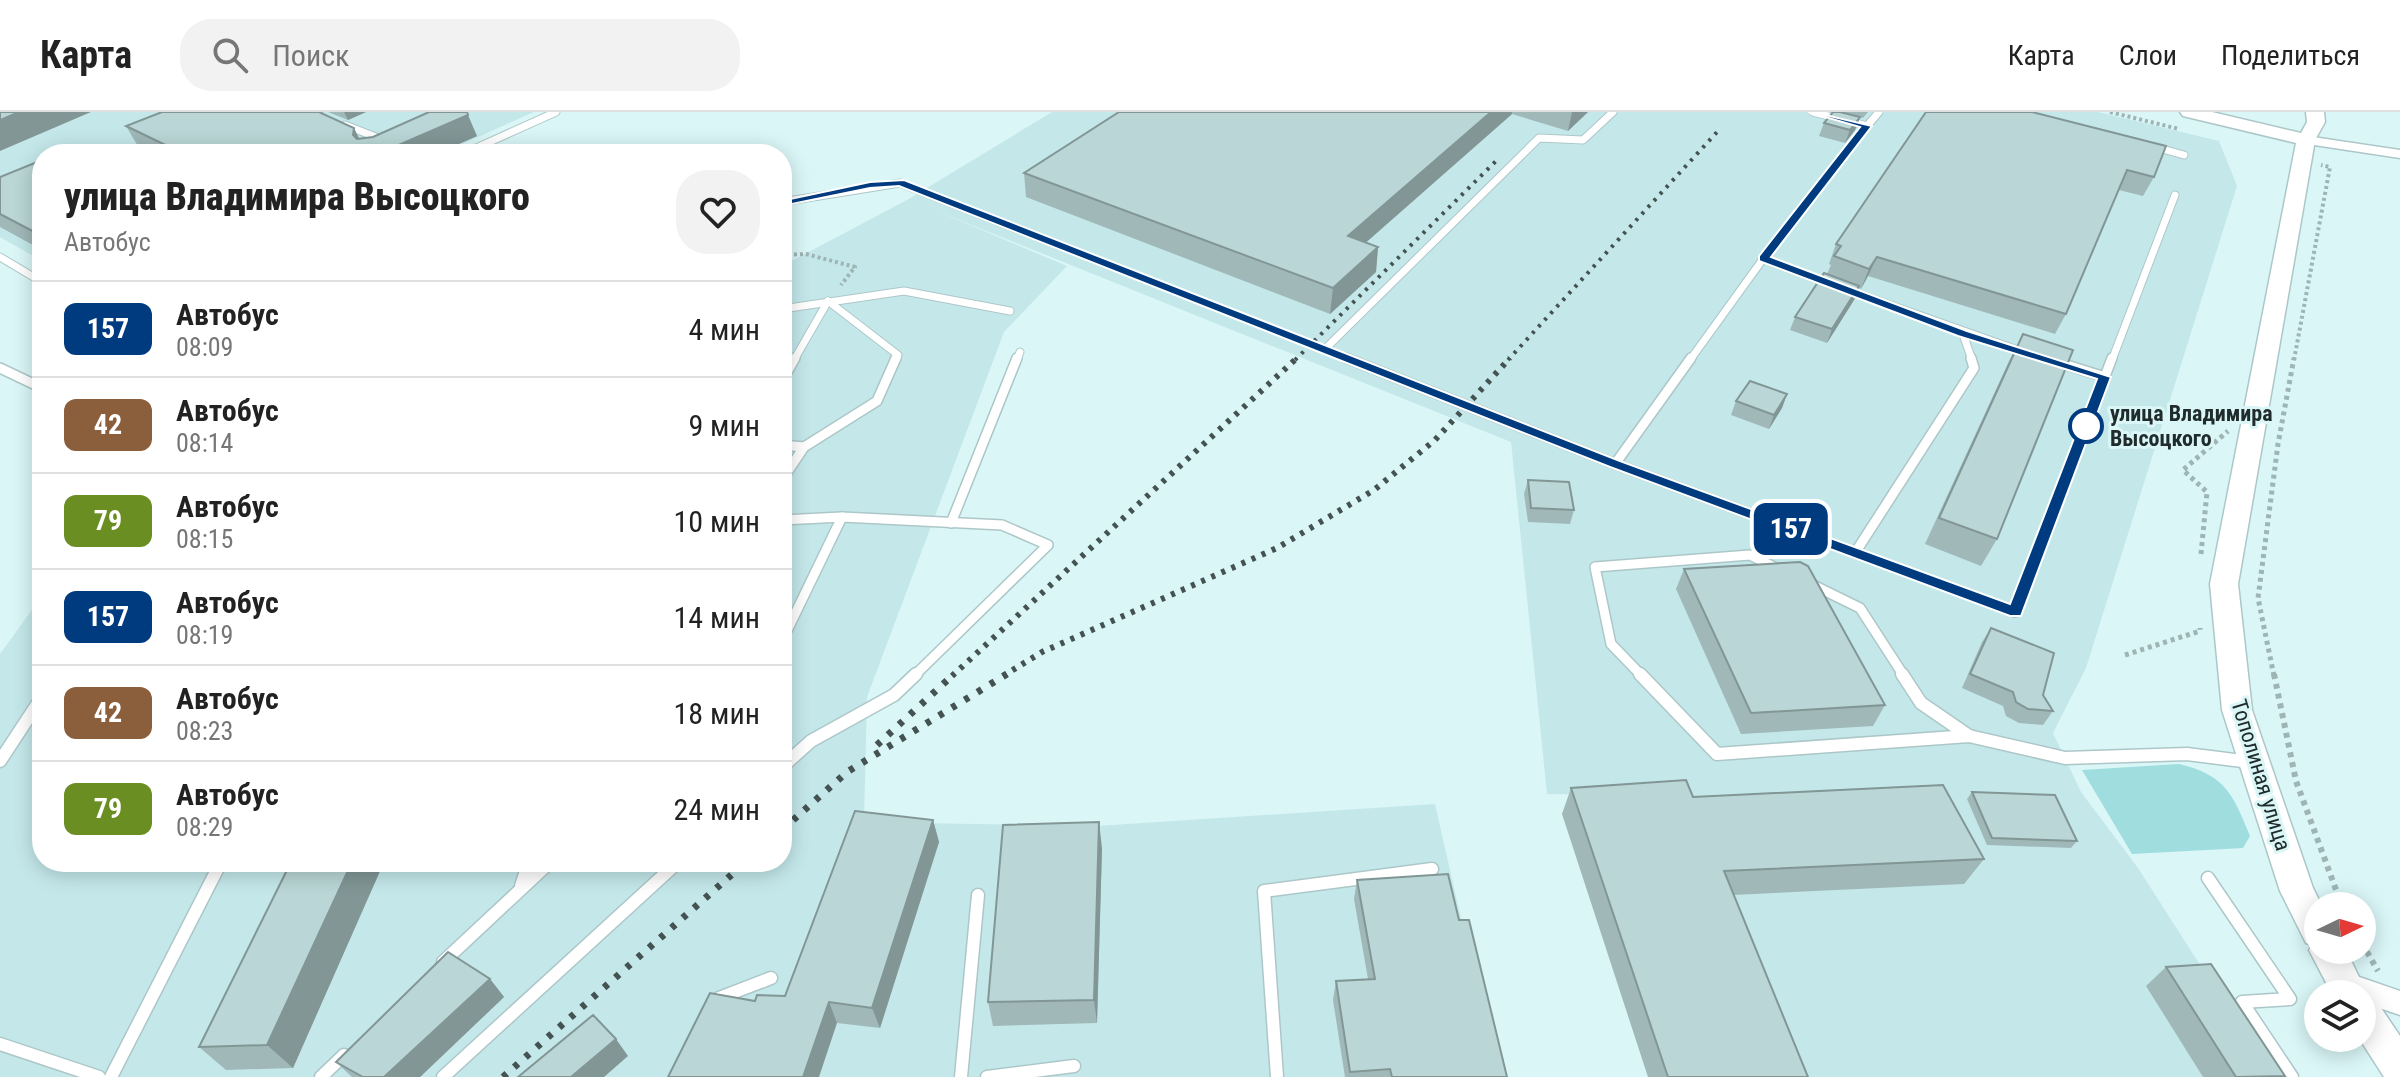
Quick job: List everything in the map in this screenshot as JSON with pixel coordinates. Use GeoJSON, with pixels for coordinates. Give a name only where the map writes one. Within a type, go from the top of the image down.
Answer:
{"type":"FeatureCollection","features":[{"type":"Feature","properties":{"kind":"main road"},"geometry":{"type":"LineString","coordinates":[[2189,112],[2306,140]]}},
{"type":"Feature","properties":{"kind":"main road","name":"Тополиная улица"},"geometry":{"type":"LineString","coordinates":[[2304,905],[2237,710],[2224,584],[2306,140],[2316,122],[2315,112]]}},
{"type":"Feature","properties":{"kind":"main road"},"geometry":{"type":"LineString","coordinates":[[2376,1032],[2400,1069]]}},
{"type":"Feature","properties":{"kind":"street"},"geometry":{"type":"LineString","coordinates":[[2306,140],[2400,154]]}},
{"type":"Feature","properties":{"kind":"street"},"geometry":{"type":"LineString","coordinates":[[2376,1000],[2400,1003]]}},
{"type":"Feature","properties":{"kind":"lane"},"geometry":{"type":"LineString","coordinates":[[485,144],[556,112]]}},
{"type":"Feature","properties":{"kind":"lane"},"geometry":{"type":"LineString","coordinates":[[1325,349],[1539,138],[1583,140],[1613,112]]}},
{"type":"Feature","properties":{"kind":"lane"},"geometry":{"type":"LineString","coordinates":[[1813,112],[1867,126]]}},
{"type":"Feature","properties":{"kind":"lane"},"geometry":{"type":"LineString","coordinates":[[1615,464],[1763,259],[1879,112]]}},
{"type":"Feature","properties":{"kind":"lane"},"geometry":{"type":"LineString","coordinates":[[337,122],[389,144]]}},
{"type":"Feature","properties":{"kind":"lane"},"geometry":{"type":"LineString","coordinates":[[2139,143],[2184,155]]}},
{"type":"Feature","properties":{"kind":"lane"},"geometry":{"type":"LineString","coordinates":[[792,200],[870,185],[900,183],[1615,464],[2015,612],[2175,195]]}},
{"type":"Feature","properties":{"kind":"lane"},"geometry":{"type":"LineString","coordinates":[[0,257],[32,276]]}},
{"type":"Feature","properties":{"kind":"lane"},"geometry":{"type":"LineString","coordinates":[[1763,259],[1963,334],[2034,355]]}},
{"type":"Feature","properties":{"kind":"lane"},"geometry":{"type":"LineString","coordinates":[[792,307],[904,291],[1010,311]]}},
{"type":"Feature","properties":{"kind":"lane"},"geometry":{"type":"LineString","coordinates":[[792,364],[828,301]]}},
{"type":"Feature","properties":{"kind":"lane"},"geometry":{"type":"LineString","coordinates":[[792,465],[804,447],[877,401],[898,355],[828,301]]}},
{"type":"Feature","properties":{"kind":"lane"},"geometry":{"type":"LineString","coordinates":[[1855,553],[1974,368],[1963,334]]}},
{"type":"Feature","properties":{"kind":"lane"},"geometry":{"type":"LineString","coordinates":[[951,523],[1020,352]]}},
{"type":"Feature","properties":{"kind":"lane"},"geometry":{"type":"LineString","coordinates":[[2048,359],[2105,377]]}},
{"type":"Feature","properties":{"kind":"lane"},"geometry":{"type":"LineString","coordinates":[[0,368],[32,383]]}},
{"type":"Feature","properties":{"kind":"lane"},"geometry":{"type":"LineString","coordinates":[[792,446],[804,447]]}},
{"type":"Feature","properties":{"kind":"lane"},"geometry":{"type":"LineString","coordinates":[[792,620],[842,517]]}},
{"type":"Feature","properties":{"kind":"lane"},"geometry":{"type":"LineString","coordinates":[[792,520],[842,517],[1002,525],[1048,545],[894,695],[811,741],[792,758]]}},
{"type":"Feature","properties":{"kind":"lane"},"geometry":{"type":"LineString","coordinates":[[1791,575],[1750,555],[1595,567],[1611,644],[1717,754],[1969,736],[2065,758],[2187,754],[2253,762]]}},
{"type":"Feature","properties":{"kind":"lane"},"geometry":{"type":"LineString","coordinates":[[1805,582],[1860,608],[1921,703],[1969,736]]}},
{"type":"Feature","properties":{"kind":"lane"},"geometry":{"type":"LineString","coordinates":[[0,761],[32,712]]}},
{"type":"Feature","properties":{"kind":"lane"},"geometry":{"type":"LineString","coordinates":[[1277,1077],[1264,891],[1432,869]]}},
{"type":"Feature","properties":{"kind":"lane"},"geometry":{"type":"LineString","coordinates":[[111,1077],[216,872]]}},
{"type":"Feature","properties":{"kind":"lane"},"geometry":{"type":"LineString","coordinates":[[519,891],[526,872]]}},
{"type":"Feature","properties":{"kind":"lane"},"geometry":{"type":"LineString","coordinates":[[431,974],[539,872]]}},
{"type":"Feature","properties":{"kind":"lane"},"geometry":{"type":"LineString","coordinates":[[443,1077],[667,872]]}},
{"type":"Feature","properties":{"kind":"lane"},"geometry":{"type":"LineString","coordinates":[[2208,878],[2290,999],[2242,1002],[2292,1077]]}},
{"type":"Feature","properties":{"kind":"lane"},"geometry":{"type":"LineString","coordinates":[[961,1077],[978,895]]}},
{"type":"Feature","properties":{"kind":"lane"},"geometry":{"type":"LineString","coordinates":[[713,1011],[719,998],[771,978]]}},
{"type":"Feature","properties":{"kind":"lane"},"geometry":{"type":"LineString","coordinates":[[0,1044],[99,1077]]}},
{"type":"Feature","properties":{"kind":"lane"},"geometry":{"type":"LineString","coordinates":[[321,1077],[354,1046]]}},
{"type":"Feature","properties":{"kind":"lane"},"geometry":{"type":"LineString","coordinates":[[987,1077],[1074,1066]]}},
{"type":"Feature","properties":{"kind":"path"},"geometry":{"type":"LineString","coordinates":[[2330,167],[2278,444],[2258,598],[2296,781],[2337,892]]}},
{"type":"Feature","properties":{"kind":"path"},"geometry":{"type":"LineString","coordinates":[[792,255],[806,254],[855,267],[828,301]]}},
{"type":"Feature","properties":{"kind":"path"},"geometry":{"type":"LineString","coordinates":[[2200,565],[2207,492],[2183,470],[2229,430],[2278,444]]}},
{"type":"Feature","properties":{"kind":"path"},"geometry":{"type":"LineString","coordinates":[[2125,655],[2200,631],[2199,618]]}},
{"type":"Feature","properties":{"kind":"shaded area"},"geometry":{"type":"Polygon","coordinates":[[[0,112],[534,112],[462,144],[32,144],[32,255],[0,237],[0,112]]]}},
{"type":"Feature","properties":{"kind":"shaded area"},"geometry":{"type":"Polygon","coordinates":[[[1052,112],[2098,112],[2219,141],[2237,186],[2086,668],[2053,733],[2081,792],[2138,868],[2211,982],[2203,1077],[1797,1077],[1680,796],[1547,794],[1511,442],[934,210],[1067,266],[1004,332],[867,697],[864,822],[1097,826],[1435,804],[1497,1077],[0,1077],[0,654],[32,610],[32,872],[792,872],[792,261],[907,200],[1052,112]]]}},
{"type":"Feature","properties":{"kind":"shaded area"},"geometry":{"type":"Polygon","coordinates":[[[2179,764],[2208,774],[2226,789],[2250,836],[2243,848],[2132,854],[2082,770],[2179,764]]]}},
{"type":"Feature","properties":{"kind":"building"},"geometry":{"type":"Polygon","coordinates":[[[0,112],[19,112],[0,120],[0,112]]]}},
{"type":"Feature","properties":{"kind":"building"},"geometry":{"type":"Polygon","coordinates":[[[162,112],[319,112],[354,128],[353,135],[357,139],[373,137],[429,112],[467,112],[468,115],[401,144],[163,144],[126,126],[162,112]]]}},
{"type":"Feature","properties":{"kind":"building"},"geometry":{"type":"Polygon","coordinates":[[[1119,112],[1491,112],[1348,236],[1378,247],[1333,288],[1024,173],[1119,112]]]}},
{"type":"Feature","properties":{"kind":"building"},"geometry":{"type":"Polygon","coordinates":[[[1833,112],[1860,117],[1850,130],[1824,123],[1833,112]]]}},
{"type":"Feature","properties":{"kind":"building"},"geometry":{"type":"Polygon","coordinates":[[[1926,112],[2032,112],[2166,146],[2154,177],[2127,170],[2066,314],[1877,257],[1869,269],[1834,256],[1841,246],[1836,244],[1926,112]]]}},
{"type":"Feature","properties":{"kind":"building"},"geometry":{"type":"Polygon","coordinates":[[[32,164],[32,231],[0,214],[0,177],[32,164]]]}},
{"type":"Feature","properties":{"kind":"building"},"geometry":{"type":"Polygon","coordinates":[[[1824,273],[1859,286],[1832,329],[1795,317],[1824,273]]]}},
{"type":"Feature","properties":{"kind":"building"},"geometry":{"type":"Polygon","coordinates":[[[2023,334],[2073,350],[1997,539],[1939,518],[2023,334]]]}},
{"type":"Feature","properties":{"kind":"building"},"geometry":{"type":"Polygon","coordinates":[[[1750,381],[1787,394],[1774,415],[1736,401],[1750,381]]]}},
{"type":"Feature","properties":{"kind":"building"},"geometry":{"type":"Polygon","coordinates":[[[1528,480],[1569,482],[1574,510],[1531,508],[1528,480]]]}},
{"type":"Feature","properties":{"kind":"building"},"geometry":{"type":"Polygon","coordinates":[[[1800,562],[1808,566],[1885,705],[1751,713],[1684,569],[1800,562]]]}},
{"type":"Feature","properties":{"kind":"building"},"geometry":{"type":"Polygon","coordinates":[[[1991,628],[2054,653],[2043,695],[2053,711],[2028,709],[2016,702],[2013,692],[1970,674],[1991,628]]]}},
{"type":"Feature","properties":{"kind":"building"},"geometry":{"type":"Polygon","coordinates":[[[1686,780],[1693,797],[1943,785],[1984,859],[1724,871],[1808,1077],[1668,1077],[1571,788],[1686,780]]]}},
{"type":"Feature","properties":{"kind":"building"},"geometry":{"type":"Polygon","coordinates":[[[1972,792],[2055,795],[2077,841],[1992,838],[1972,792]]]}},
{"type":"Feature","properties":{"kind":"building"},"geometry":{"type":"Polygon","coordinates":[[[855,811],[933,820],[872,1008],[829,1002],[803,1077],[668,1077],[710,993],[755,1001],[757,995],[785,996],[855,811]]]}},
{"type":"Feature","properties":{"kind":"building"},"geometry":{"type":"Polygon","coordinates":[[[1099,822],[1094,1000],[988,1002],[1003,825],[1099,822]]]}},
{"type":"Feature","properties":{"kind":"building"},"geometry":{"type":"Polygon","coordinates":[[[286,872],[347,872],[267,1045],[199,1047],[286,872]]]}},
{"type":"Feature","properties":{"kind":"building"},"geometry":{"type":"Polygon","coordinates":[[[1448,874],[1459,920],[1469,920],[1507,1077],[1392,1077],[1390,1069],[1350,1072],[1336,981],[1375,979],[1357,880],[1448,874]]]}},
{"type":"Feature","properties":{"kind":"building"},"geometry":{"type":"Polygon","coordinates":[[[448,952],[490,979],[384,1077],[363,1077],[336,1062],[448,952]]]}},
{"type":"Feature","properties":{"kind":"building"},"geometry":{"type":"Polygon","coordinates":[[[2211,964],[2285,1076],[2236,1077],[2166,967],[2211,964]]]}},
{"type":"Feature","properties":{"kind":"building"},"geometry":{"type":"Polygon","coordinates":[[[593,1015],[616,1039],[571,1077],[518,1077],[593,1015]]]}},
{"type":"Feature","properties":{"kind":"railway"},"geometry":{"type":"LineString","coordinates":[[1508,360],[1718,131]]}},
{"type":"Feature","properties":{"kind":"railway"},"geometry":{"type":"LineString","coordinates":[[1295,360],[1496,161]]}},
{"type":"Feature","properties":{"kind":"railway"},"geometry":{"type":"LineString","coordinates":[[952,676],[1297,358]]}},
{"type":"Feature","properties":{"kind":"railway"},"geometry":{"type":"LineString","coordinates":[[1003,676],[1042,652],[1277,548],[1374,490],[1435,440],[1510,358]]}},
{"type":"Feature","properties":{"kind":"railway"},"geometry":{"type":"LineString","coordinates":[[877,745],[954,674]]}},
{"type":"Feature","properties":{"kind":"railway"},"geometry":{"type":"LineString","coordinates":[[792,821],[847,772],[1007,674]]}},
{"type":"Feature","properties":{"kind":"railway"},"geometry":{"type":"LineString","coordinates":[[503,1077],[735,872]]}},
{"type":"Feature","properties":{"kind":"bus line","name":"157"},"geometry":{"type":"LineString","coordinates":[[792,200],[870,185],[900,183],[1468,403],[1615,464],[2015,612],[2105,377],[1963,334],[1763,259],[1867,126],[1813,112]]}},
{"type":"Feature","properties":{"kind":"place","name":"улица Владимира Высоцкого"},"geometry":{"type":"Point","coordinates":[2086,426]}}]}
